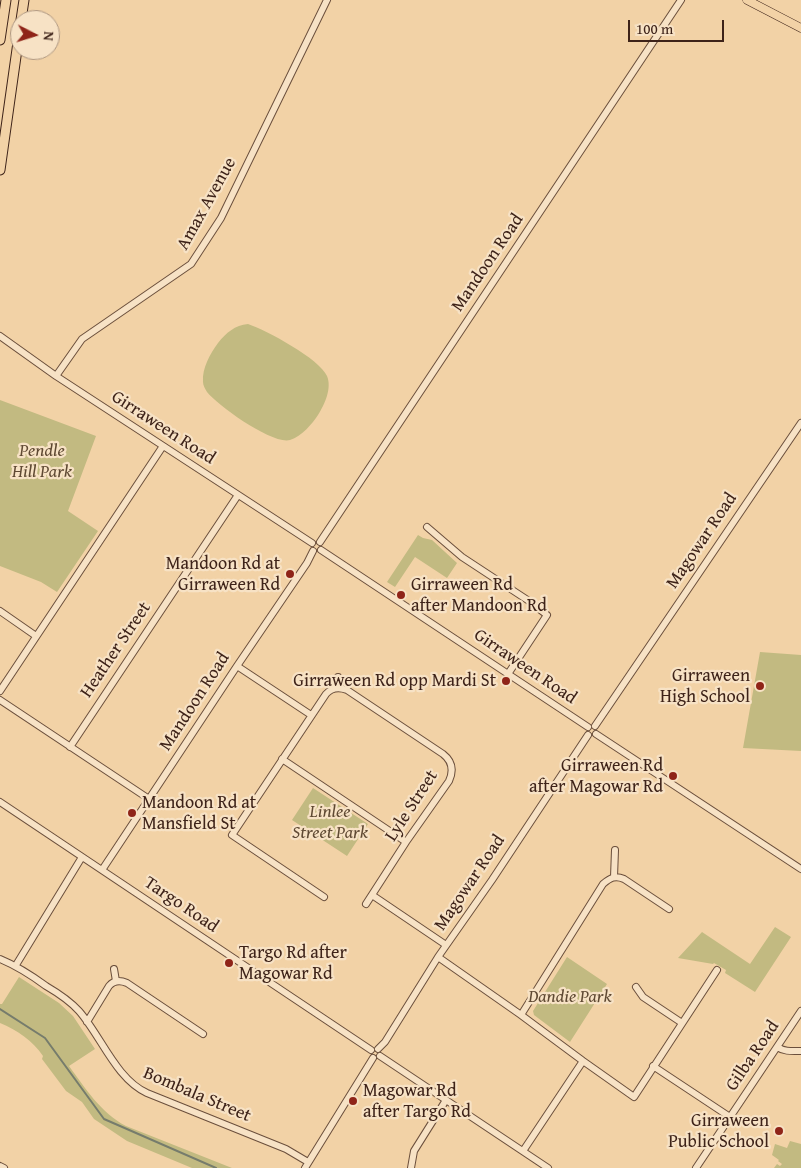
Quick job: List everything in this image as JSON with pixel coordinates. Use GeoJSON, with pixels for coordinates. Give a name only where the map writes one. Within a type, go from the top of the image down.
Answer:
{"type":"FeatureCollection","features":[{"type":"Feature","properties":{"kind":"highway"},"geometry":{"type":"LineString","coordinates":[[0,40],[6,0]]}},
{"type":"Feature","properties":{"kind":"highway"},"geometry":{"type":"LineString","coordinates":[[0,170],[15,60]]}},
{"type":"Feature","properties":{"kind":"main road"},"geometry":{"type":"LineString","coordinates":[[747,0],[801,28]]}},
{"type":"Feature","properties":{"kind":"street","name":"Amax Avenue"},"geometry":{"type":"LineString","coordinates":[[56,376],[82,339],[191,264],[221,218],[327,0]]}},
{"type":"Feature","properties":{"kind":"street","name":"Mandoon Road"},"geometry":{"type":"LineString","coordinates":[[320,542],[681,0]]}},
{"type":"Feature","properties":{"kind":"street","name":"Girraween Road"},"geometry":{"type":"LineString","coordinates":[[0,336],[56,376],[312,543]]}},
{"type":"Feature","properties":{"kind":"street","name":"Magowar Road"},"geometry":{"type":"LineString","coordinates":[[595,726],[801,423]]}},
{"type":"Feature","properties":{"kind":"street"},"geometry":{"type":"LineString","coordinates":[[0,692],[163,446]]}},
{"type":"Feature","properties":{"kind":"street","name":"Heather Street"},"geometry":{"type":"LineString","coordinates":[[70,747],[238,495]]}},
{"type":"Feature","properties":{"kind":"street"},"geometry":{"type":"LineString","coordinates":[[428,527],[462,557],[547,615],[508,674]]}},
{"type":"Feature","properties":{"kind":"street"},"geometry":{"type":"LineString","coordinates":[[320,542],[322,547],[317,552],[313,551],[312,543],[320,542]]}},
{"type":"Feature","properties":{"kind":"street","name":"Girraween Road"},"geometry":{"type":"LineString","coordinates":[[320,550],[588,727]]}},
{"type":"Feature","properties":{"kind":"street","name":"Mandoon Road"},"geometry":{"type":"LineString","coordinates":[[102,870],[307,563],[313,551]]}},
{"type":"Feature","properties":{"kind":"street"},"geometry":{"type":"LineString","coordinates":[[0,611],[36,636]]}},
{"type":"Feature","properties":{"kind":"street"},"geometry":{"type":"LineString","coordinates":[[237,666],[311,715]]}},
{"type":"Feature","properties":{"kind":"street"},"geometry":{"type":"LineString","coordinates":[[324,896],[232,835],[328,691],[337,688],[338,677]]}},
{"type":"Feature","properties":{"kind":"street","name":"Lyle Street"},"geometry":{"type":"LineString","coordinates":[[337,688],[347,690],[443,754],[449,761],[452,770],[449,779],[366,904]]}},
{"type":"Feature","properties":{"kind":"street"},"geometry":{"type":"LineString","coordinates":[[0,700],[148,799]]}},
{"type":"Feature","properties":{"kind":"street"},"geometry":{"type":"LineString","coordinates":[[596,734],[595,726],[590,725],[586,731],[588,735],[596,734],[801,869]]}},
{"type":"Feature","properties":{"kind":"street","name":"Magowar Road"},"geometry":{"type":"LineString","coordinates":[[377,1051],[385,1042],[438,957],[492,880],[588,735]]}},
{"type":"Feature","properties":{"kind":"street"},"geometry":{"type":"LineString","coordinates":[[282,760],[406,842]]}},
{"type":"Feature","properties":{"kind":"street","name":"Targo Road"},"geometry":{"type":"LineString","coordinates":[[0,802],[82,858],[377,1051],[523,1151],[538,1165],[548,1168]]}},
{"type":"Feature","properties":{"kind":"street"},"geometry":{"type":"LineString","coordinates":[[614,877],[615,850]]}},
{"type":"Feature","properties":{"kind":"street"},"geometry":{"type":"LineString","coordinates":[[16,965],[82,858]]}},
{"type":"Feature","properties":{"kind":"street"},"geometry":{"type":"LineString","coordinates":[[521,1015],[603,884],[609,878],[619,877],[624,879],[669,910]]}},
{"type":"Feature","properties":{"kind":"street"},"geometry":{"type":"LineString","coordinates":[[372,895],[446,945]]}},
{"type":"Feature","properties":{"kind":"street"},"geometry":{"type":"LineString","coordinates":[[438,957],[634,1097],[717,970]]}},
{"type":"Feature","properties":{"kind":"street","name":"Bombala Street"},"geometry":{"type":"LineString","coordinates":[[0,958],[16,965],[65,998],[80,1012],[123,1074],[136,1087],[286,1149],[306,1165]]}},
{"type":"Feature","properties":{"kind":"street"},"geometry":{"type":"LineString","coordinates":[[114,969],[116,981]]}},
{"type":"Feature","properties":{"kind":"street"},"geometry":{"type":"LineString","coordinates":[[87,1022],[109,986],[116,981],[120,981],[127,983],[203,1034]]}},
{"type":"Feature","properties":{"kind":"street"},"geometry":{"type":"LineString","coordinates":[[636,987],[643,996],[682,1023]]}},
{"type":"Feature","properties":{"kind":"street","name":"Gilba Road"},"geometry":{"type":"LineString","coordinates":[[696,1168],[801,1011]]}},
{"type":"Feature","properties":{"kind":"street"},"geometry":{"type":"LineString","coordinates":[[778,1047],[781,1050],[801,1051]]}},
{"type":"Feature","properties":{"kind":"street"},"geometry":{"type":"LineString","coordinates":[[306,1165],[373,1058],[370,1052],[377,1051]]}},
{"type":"Feature","properties":{"kind":"street"},"geometry":{"type":"LineString","coordinates":[[523,1151],[583,1061]]}},
{"type":"Feature","properties":{"kind":"street"},"geometry":{"type":"LineString","coordinates":[[653,1066],[730,1117]]}},
{"type":"Feature","properties":{"kind":"street"},"geometry":{"type":"LineString","coordinates":[[411,1168],[414,1152],[446,1100]]}},
{"type":"Feature","properties":{"kind":"street"},"geometry":{"type":"LineString","coordinates":[[0,1166],[4,1168]]}},
{"type":"Feature","properties":{"kind":"green space"},"geometry":{"type":"Polygon","coordinates":[[[248,324],[267,332],[304,354],[322,369],[327,376],[329,386],[321,411],[299,436],[290,440],[271,437],[246,423],[222,406],[207,392],[204,386],[205,366],[218,343],[231,330],[248,324]]]}},
{"type":"Feature","properties":{"kind":"green space","name":"Pendle Hill Park"},"geometry":{"type":"Polygon","coordinates":[[[0,400],[96,436],[68,511],[98,531],[57,592],[41,582],[0,566],[0,400]]]}},
{"type":"Feature","properties":{"kind":"green space"},"geometry":{"type":"Polygon","coordinates":[[[418,535],[432,540],[457,563],[447,578],[415,557],[395,587],[387,582],[418,535]]]}},
{"type":"Feature","properties":{"kind":"green space"},"geometry":{"type":"Polygon","coordinates":[[[760,652],[801,655],[801,751],[743,748],[760,652]]]}},
{"type":"Feature","properties":{"kind":"green space","name":"Linlee Street Park"},"geometry":{"type":"Polygon","coordinates":[[[313,788],[368,824],[347,856],[292,820],[313,788]]]}},
{"type":"Feature","properties":{"kind":"green space"},"geometry":{"type":"Polygon","coordinates":[[[775,927],[791,937],[755,992],[725,973],[726,970],[714,963],[678,958],[702,932],[750,964],[775,927]]]}},
{"type":"Feature","properties":{"kind":"green space","name":"Dandie Park"},"geometry":{"type":"Polygon","coordinates":[[[567,957],[607,984],[570,1042],[534,1015],[533,1011],[567,957]]]}},
{"type":"Feature","properties":{"kind":"green space"},"geometry":{"type":"Polygon","coordinates":[[[19,977],[59,1003],[73,1016],[95,1049],[69,1066],[101,1107],[126,1126],[232,1168],[192,1168],[127,1141],[94,1119],[82,1102],[66,1091],[42,1059],[43,1056],[34,1046],[18,1033],[0,1023],[0,1004],[2,1004],[19,977]]]}},
{"type":"Feature","properties":{"kind":"green space"},"geometry":{"type":"Polygon","coordinates":[[[790,1141],[801,1144],[801,1168],[774,1168],[777,1164],[780,1166],[782,1164],[772,1155],[775,1144],[787,1148],[790,1141]]]}},
{"type":"Feature","properties":{"kind":"waterway"},"geometry":{"type":"LineString","coordinates":[[0,1009],[45,1038],[104,1119],[216,1168]]}},
{"type":"Feature","properties":{"kind":"place","name":"Mandoon Rd at Girraween Rd"},"geometry":{"type":"Point","coordinates":[290,574]}},
{"type":"Feature","properties":{"kind":"place","name":"Girraween Rd after Mandoon Rd"},"geometry":{"type":"Point","coordinates":[401,595]}},
{"type":"Feature","properties":{"kind":"place","name":"Girraween Rd opp Mardi St"},"geometry":{"type":"Point","coordinates":[506,681]}},
{"type":"Feature","properties":{"kind":"place","name":"Girraween High School"},"geometry":{"type":"Point","coordinates":[760,686]}},
{"type":"Feature","properties":{"kind":"place","name":"Girraween Rd after Magowar Rd"},"geometry":{"type":"Point","coordinates":[673,776]}},
{"type":"Feature","properties":{"kind":"place","name":"Mandoon Rd at Mansfield St"},"geometry":{"type":"Point","coordinates":[132,813]}},
{"type":"Feature","properties":{"kind":"place","name":"Targo Rd after Magowar Rd"},"geometry":{"type":"Point","coordinates":[229,963]}},
{"type":"Feature","properties":{"kind":"place","name":"Magowar Rd after Targo Rd"},"geometry":{"type":"Point","coordinates":[353,1101]}},
{"type":"Feature","properties":{"kind":"place","name":"Girraween Public School"},"geometry":{"type":"Point","coordinates":[779,1131]}}]}
